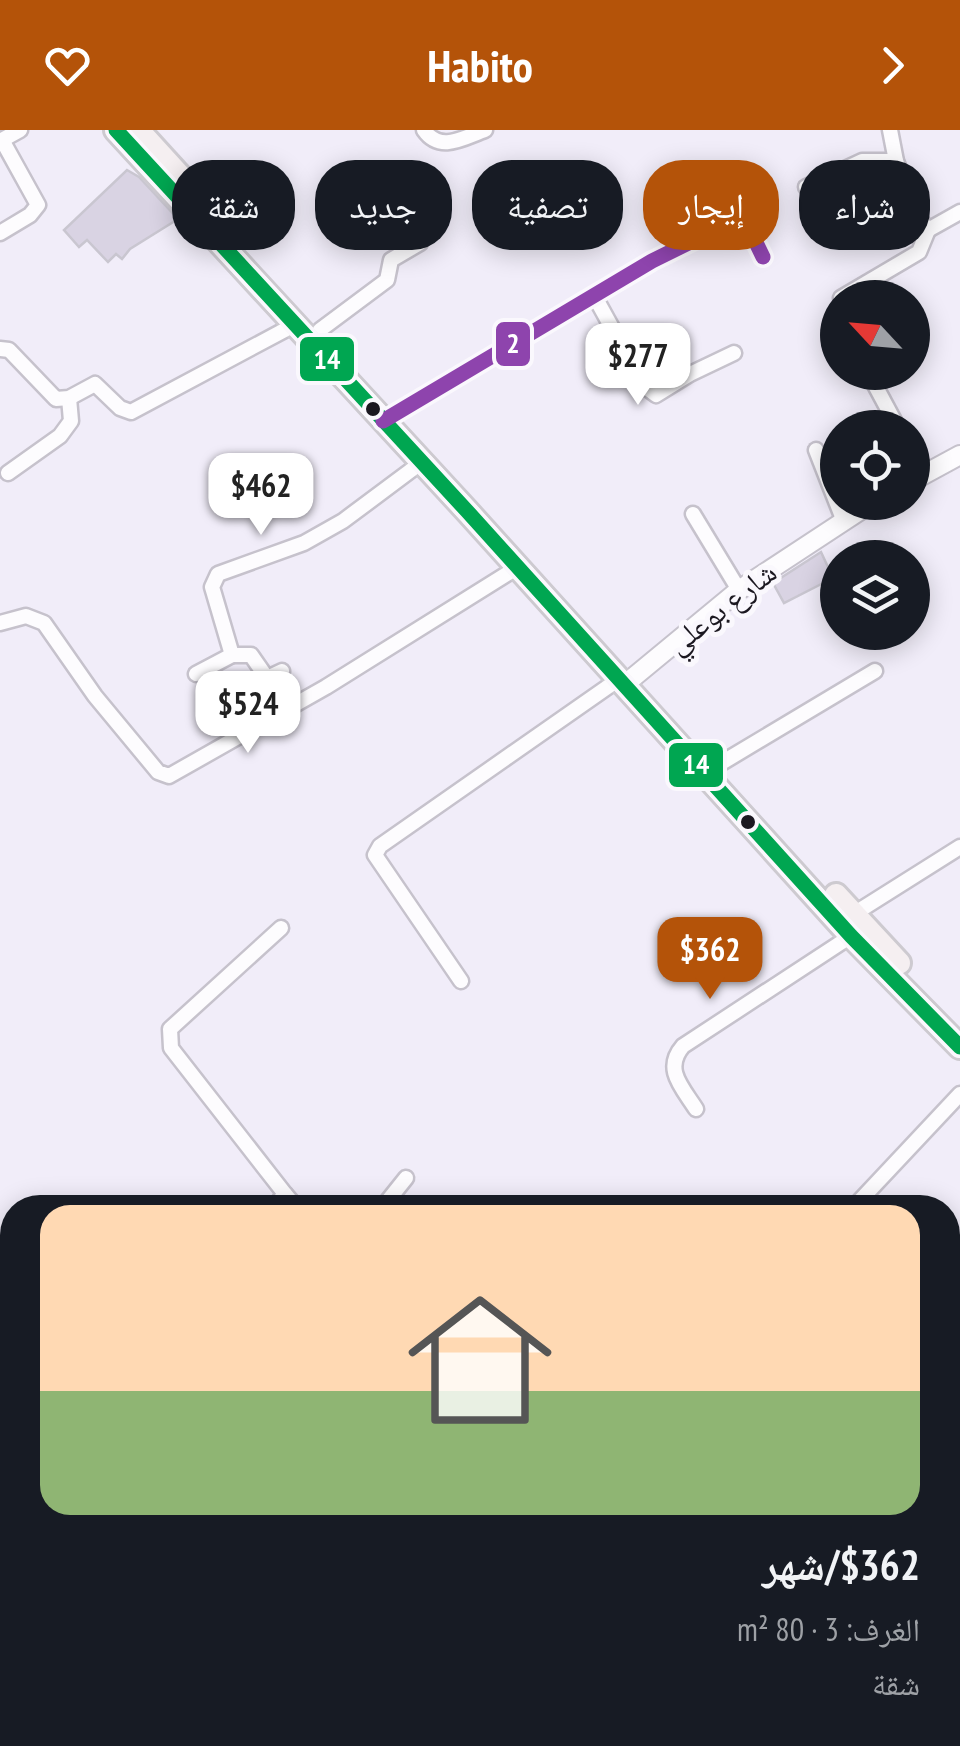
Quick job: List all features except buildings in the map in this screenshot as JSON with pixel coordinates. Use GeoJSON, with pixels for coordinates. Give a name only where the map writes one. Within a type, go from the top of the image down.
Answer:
{"type":"FeatureCollection","features":[{"type":"Feature","properties":{"kind":"main road"},"geometry":{"type":"LineString","coordinates":[[116,130],[294,325],[389,417],[472,506],[960,1047]]}},
{"type":"Feature","properties":{"kind":"main road"},"geometry":{"type":"LineString","coordinates":[[138,130],[320,330],[422,462],[472,506],[518,567],[626,679],[718,766],[848,924],[960,1028]]}},
{"type":"Feature","properties":{"kind":"street"},"geometry":{"type":"LineString","coordinates":[[0,233],[30,215],[38,205],[1,141],[20,130]]}},
{"type":"Feature","properties":{"kind":"street"},"geometry":{"type":"LineString","coordinates":[[424,130],[434,141],[446,144],[484,130]]}},
{"type":"Feature","properties":{"kind":"street"},"geometry":{"type":"LineString","coordinates":[[890,130],[896,160]]}},
{"type":"Feature","properties":{"kind":"street"},"geometry":{"type":"LineString","coordinates":[[930,229],[960,212]]}},
{"type":"Feature","properties":{"kind":"street"},"geometry":{"type":"LineString","coordinates":[[389,417],[652,261],[732,222],[749,228],[762,257]]}},
{"type":"Feature","properties":{"kind":"street"},"geometry":{"type":"LineString","coordinates":[[320,330],[387,280],[391,260],[408,250]]}},
{"type":"Feature","properties":{"kind":"street"},"geometry":{"type":"LineString","coordinates":[[871,280],[919,250]]}},
{"type":"Feature","properties":{"kind":"street"},"geometry":{"type":"LineString","coordinates":[[595,297],[644,386],[656,395],[734,354]]}},
{"type":"Feature","properties":{"kind":"street"},"geometry":{"type":"LineString","coordinates":[[0,349],[9,350],[56,399],[69,398],[95,384],[120,408],[131,412],[294,325]]}},
{"type":"Feature","properties":{"kind":"street"},"geometry":{"type":"LineString","coordinates":[[8,473],[60,436],[71,420],[69,398]]}},
{"type":"Feature","properties":{"kind":"street"},"geometry":{"type":"LineString","coordinates":[[816,450],[820,460]]}},
{"type":"Feature","properties":{"kind":"street"},"geometry":{"type":"LineString","coordinates":[[930,471],[960,455]]}},
{"type":"Feature","properties":{"kind":"street"},"geometry":{"type":"LineString","coordinates":[[232,655],[212,587],[218,574],[304,544],[343,521],[422,462]]}},
{"type":"Feature","properties":{"kind":"street"},"geometry":{"type":"LineString","coordinates":[[692,514],[739,590]]}},
{"type":"Feature","properties":{"kind":"street","name":"شارع بوعلي"},"geometry":{"type":"LineString","coordinates":[[626,679],[739,590],[842,520]]}},
{"type":"Feature","properties":{"kind":"street"},"geometry":{"type":"LineString","coordinates":[[0,624],[19,616],[44,624],[95,696],[146,758],[158,772],[170,776],[326,687],[518,567]]}},
{"type":"Feature","properties":{"kind":"street"},"geometry":{"type":"LineString","coordinates":[[196,674],[232,655],[251,655],[267,678],[282,671]]}},
{"type":"Feature","properties":{"kind":"street"},"geometry":{"type":"LineString","coordinates":[[718,766],[875,672]]}},
{"type":"Feature","properties":{"kind":"street"},"geometry":{"type":"LineString","coordinates":[[460,981],[375,855],[380,846],[453,792],[626,679]]}},
{"type":"Feature","properties":{"kind":"street"},"geometry":{"type":"LineString","coordinates":[[696,1109],[674,1075],[672,1064],[683,1046],[960,847]]}},
{"type":"Feature","properties":{"kind":"street"},"geometry":{"type":"LineString","coordinates":[[280,928],[170,1029],[170,1048],[285,1194]]}},
{"type":"Feature","properties":{"kind":"street"},"geometry":{"type":"LineString","coordinates":[[865,1195],[960,1094]]}},
{"type":"Feature","properties":{"kind":"street"},"geometry":{"type":"LineString","coordinates":[[392,1195],[406,1178]]}},
{"type":"Feature","properties":{"kind":"transit line","name":"14"},"geometry":{"type":"LineString","coordinates":[[116,130],[851,936],[960,1047]]}},
{"type":"Feature","properties":{"kind":"transit line","name":"2"},"geometry":{"type":"LineString","coordinates":[[383,421],[652,261],[731,222],[749,228],[763,257]]}}]}
